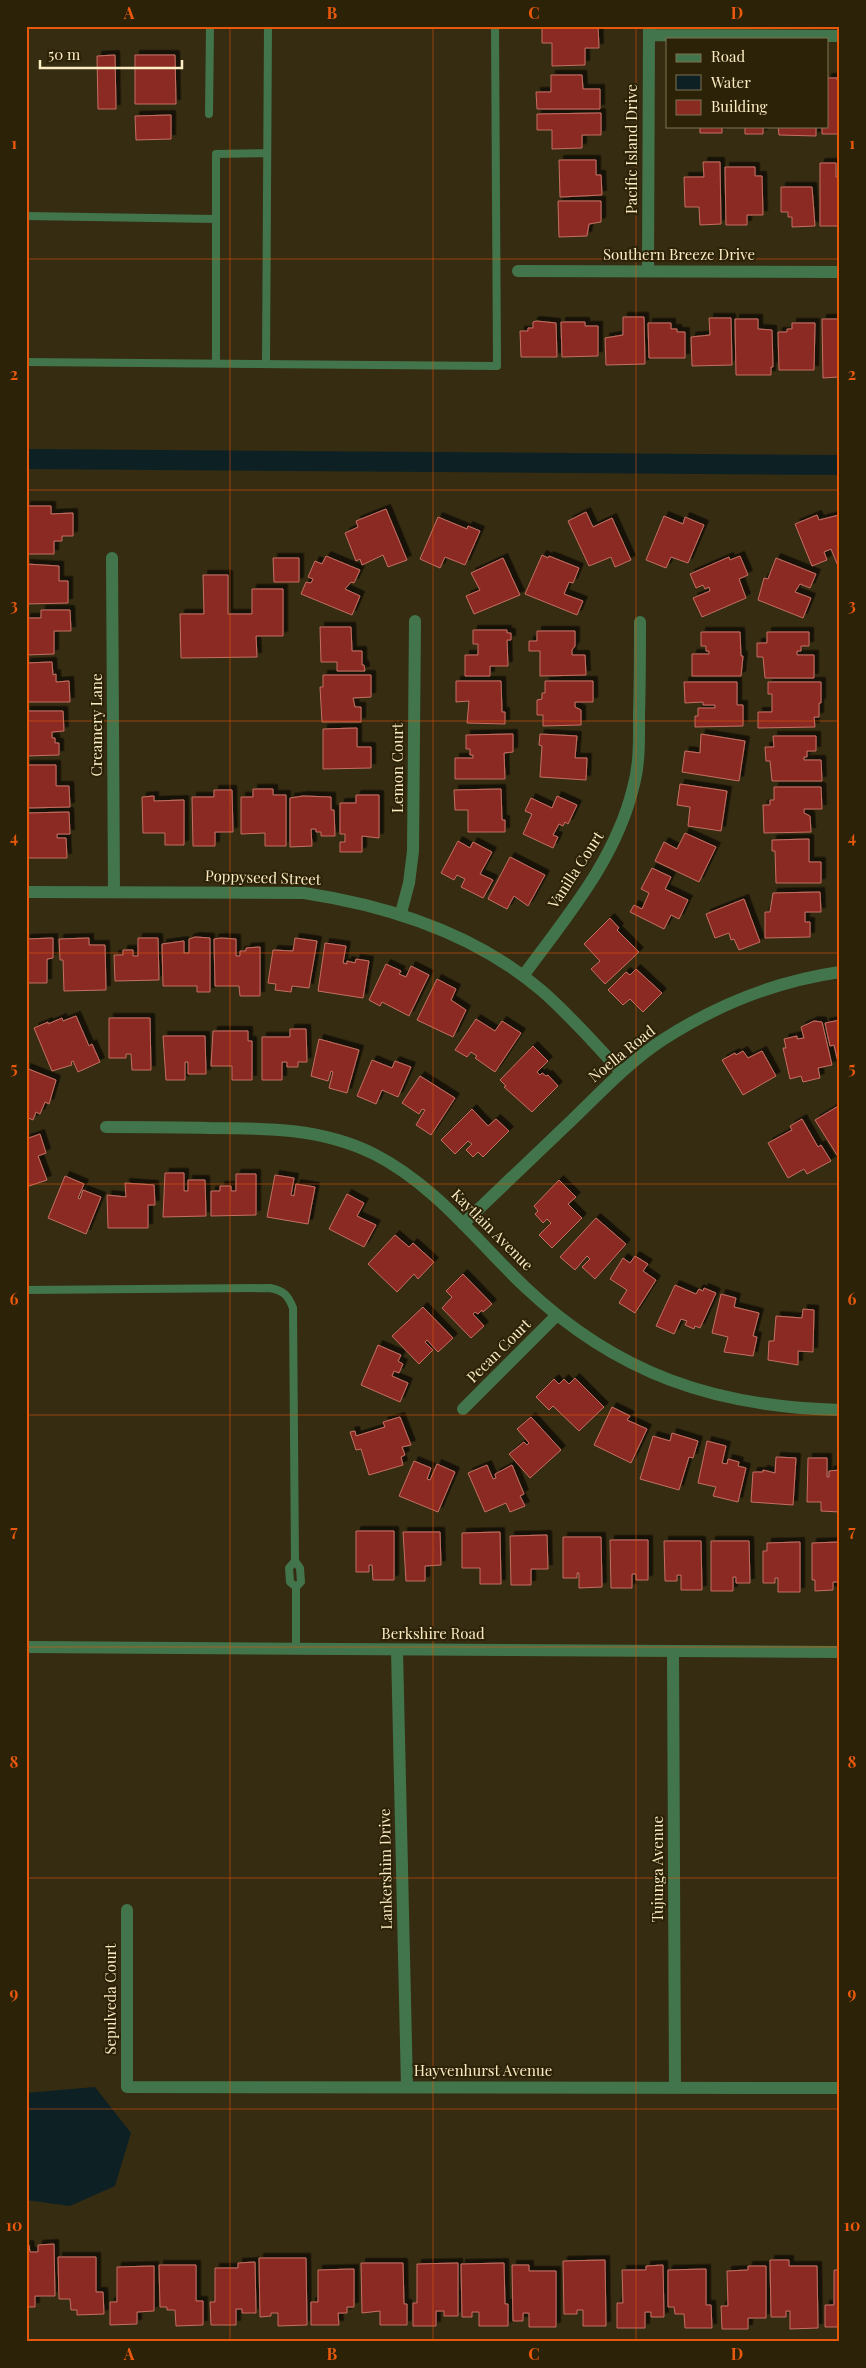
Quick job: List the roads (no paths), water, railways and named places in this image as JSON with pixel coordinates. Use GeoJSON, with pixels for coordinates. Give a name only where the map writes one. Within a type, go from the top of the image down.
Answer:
{"type":"FeatureCollection","features":[{"type":"Feature","properties":{"kind":"street"},"geometry":{"type":"LineString","coordinates":[[649,30],[840,36]]}},
{"type":"Feature","properties":{"kind":"street","name":"Pacific Island Drive"},"geometry":{"type":"LineString","coordinates":[[648,271],[649,30]]}},
{"type":"Feature","properties":{"kind":"street","name":"Southern Breeze Drive"},"geometry":{"type":"LineString","coordinates":[[518,270],[840,272]]}},
{"type":"Feature","properties":{"kind":"street","name":"Creamery Lane"},"geometry":{"type":"LineString","coordinates":[[112,558],[114,892]]}},
{"type":"Feature","properties":{"kind":"street","name":"Lemon Court"},"geometry":{"type":"LineString","coordinates":[[401,913],[409,883],[413,851],[415,621]]}},
{"type":"Feature","properties":{"kind":"street","name":"Vanilla Court"},"geometry":{"type":"LineString","coordinates":[[523,976],[589,885],[606,858],[622,826],[634,786],[639,751],[640,622]]}},
{"type":"Feature","properties":{"kind":"street","name":"Poppyseed Street"},"geometry":{"type":"LineString","coordinates":[[26,892],[304,894],[349,900],[401,913],[476,946],[523,976],[574,1020],[621,1072]]}},
{"type":"Feature","properties":{"kind":"street","name":"Noella Road"},"geometry":{"type":"LineString","coordinates":[[463,1224],[621,1072],[663,1040],[702,1017],[741,998],[777,986],[840,972]]}},
{"type":"Feature","properties":{"kind":"street","name":"Kaytlain Avenue"},"geometry":{"type":"LineString","coordinates":[[106,1127],[273,1128],[327,1137],[373,1154],[401,1170],[426,1189],[557,1315],[590,1339],[629,1362],[664,1378],[707,1393],[751,1403],[796,1409],[840,1410]]}},
{"type":"Feature","properties":{"kind":"street","name":"Pecan Court"},"geometry":{"type":"LineString","coordinates":[[463,1409],[557,1315]]}},
{"type":"Feature","properties":{"kind":"street","name":"Berkshire Road"},"geometry":{"type":"LineString","coordinates":[[26,1647],[840,1652]]}},
{"type":"Feature","properties":{"kind":"street","name":"Lankershim Drive"},"geometry":{"type":"LineString","coordinates":[[397,1650],[407,2087]]}},
{"type":"Feature","properties":{"kind":"street","name":"Tujunga Avenue"},"geometry":{"type":"LineString","coordinates":[[673,1651],[674,2088]]}},
{"type":"Feature","properties":{"kind":"street","name":"Sepulveda Court"},"geometry":{"type":"LineString","coordinates":[[127,1910],[127,2087]]}},
{"type":"Feature","properties":{"kind":"street","name":"Hayvenhurst Avenue"},"geometry":{"type":"LineString","coordinates":[[127,2087],[840,2088]]}},
{"type":"Feature","properties":{"kind":"lane"},"geometry":{"type":"LineString","coordinates":[[209,114],[210,26]]}},
{"type":"Feature","properties":{"kind":"lane"},"geometry":{"type":"LineString","coordinates":[[266,363],[268,26]]}},
{"type":"Feature","properties":{"kind":"lane"},"geometry":{"type":"LineString","coordinates":[[26,362],[216,362],[497,366],[495,26]]}},
{"type":"Feature","properties":{"kind":"lane"},"geometry":{"type":"LineString","coordinates":[[216,362],[216,154],[268,153]]}},
{"type":"Feature","properties":{"kind":"lane"},"geometry":{"type":"LineString","coordinates":[[26,216],[216,219]]}},
{"type":"Feature","properties":{"kind":"lane"},"geometry":{"type":"LineString","coordinates":[[26,1290],[270,1288],[283,1290],[290,1299],[293,1308],[295,1561],[289,1568],[290,1582],[296,1587],[296,1650]]}},
{"type":"Feature","properties":{"kind":"water"},"geometry":{"type":"Polygon","coordinates":[[[95,2087],[131,2133],[115,2186],[70,2206],[26,2200],[26,2093],[95,2087]]]}},
{"type":"Feature","properties":{"kind":"waterway"},"geometry":{"type":"LineString","coordinates":[[26,459],[840,465]]}}]}
